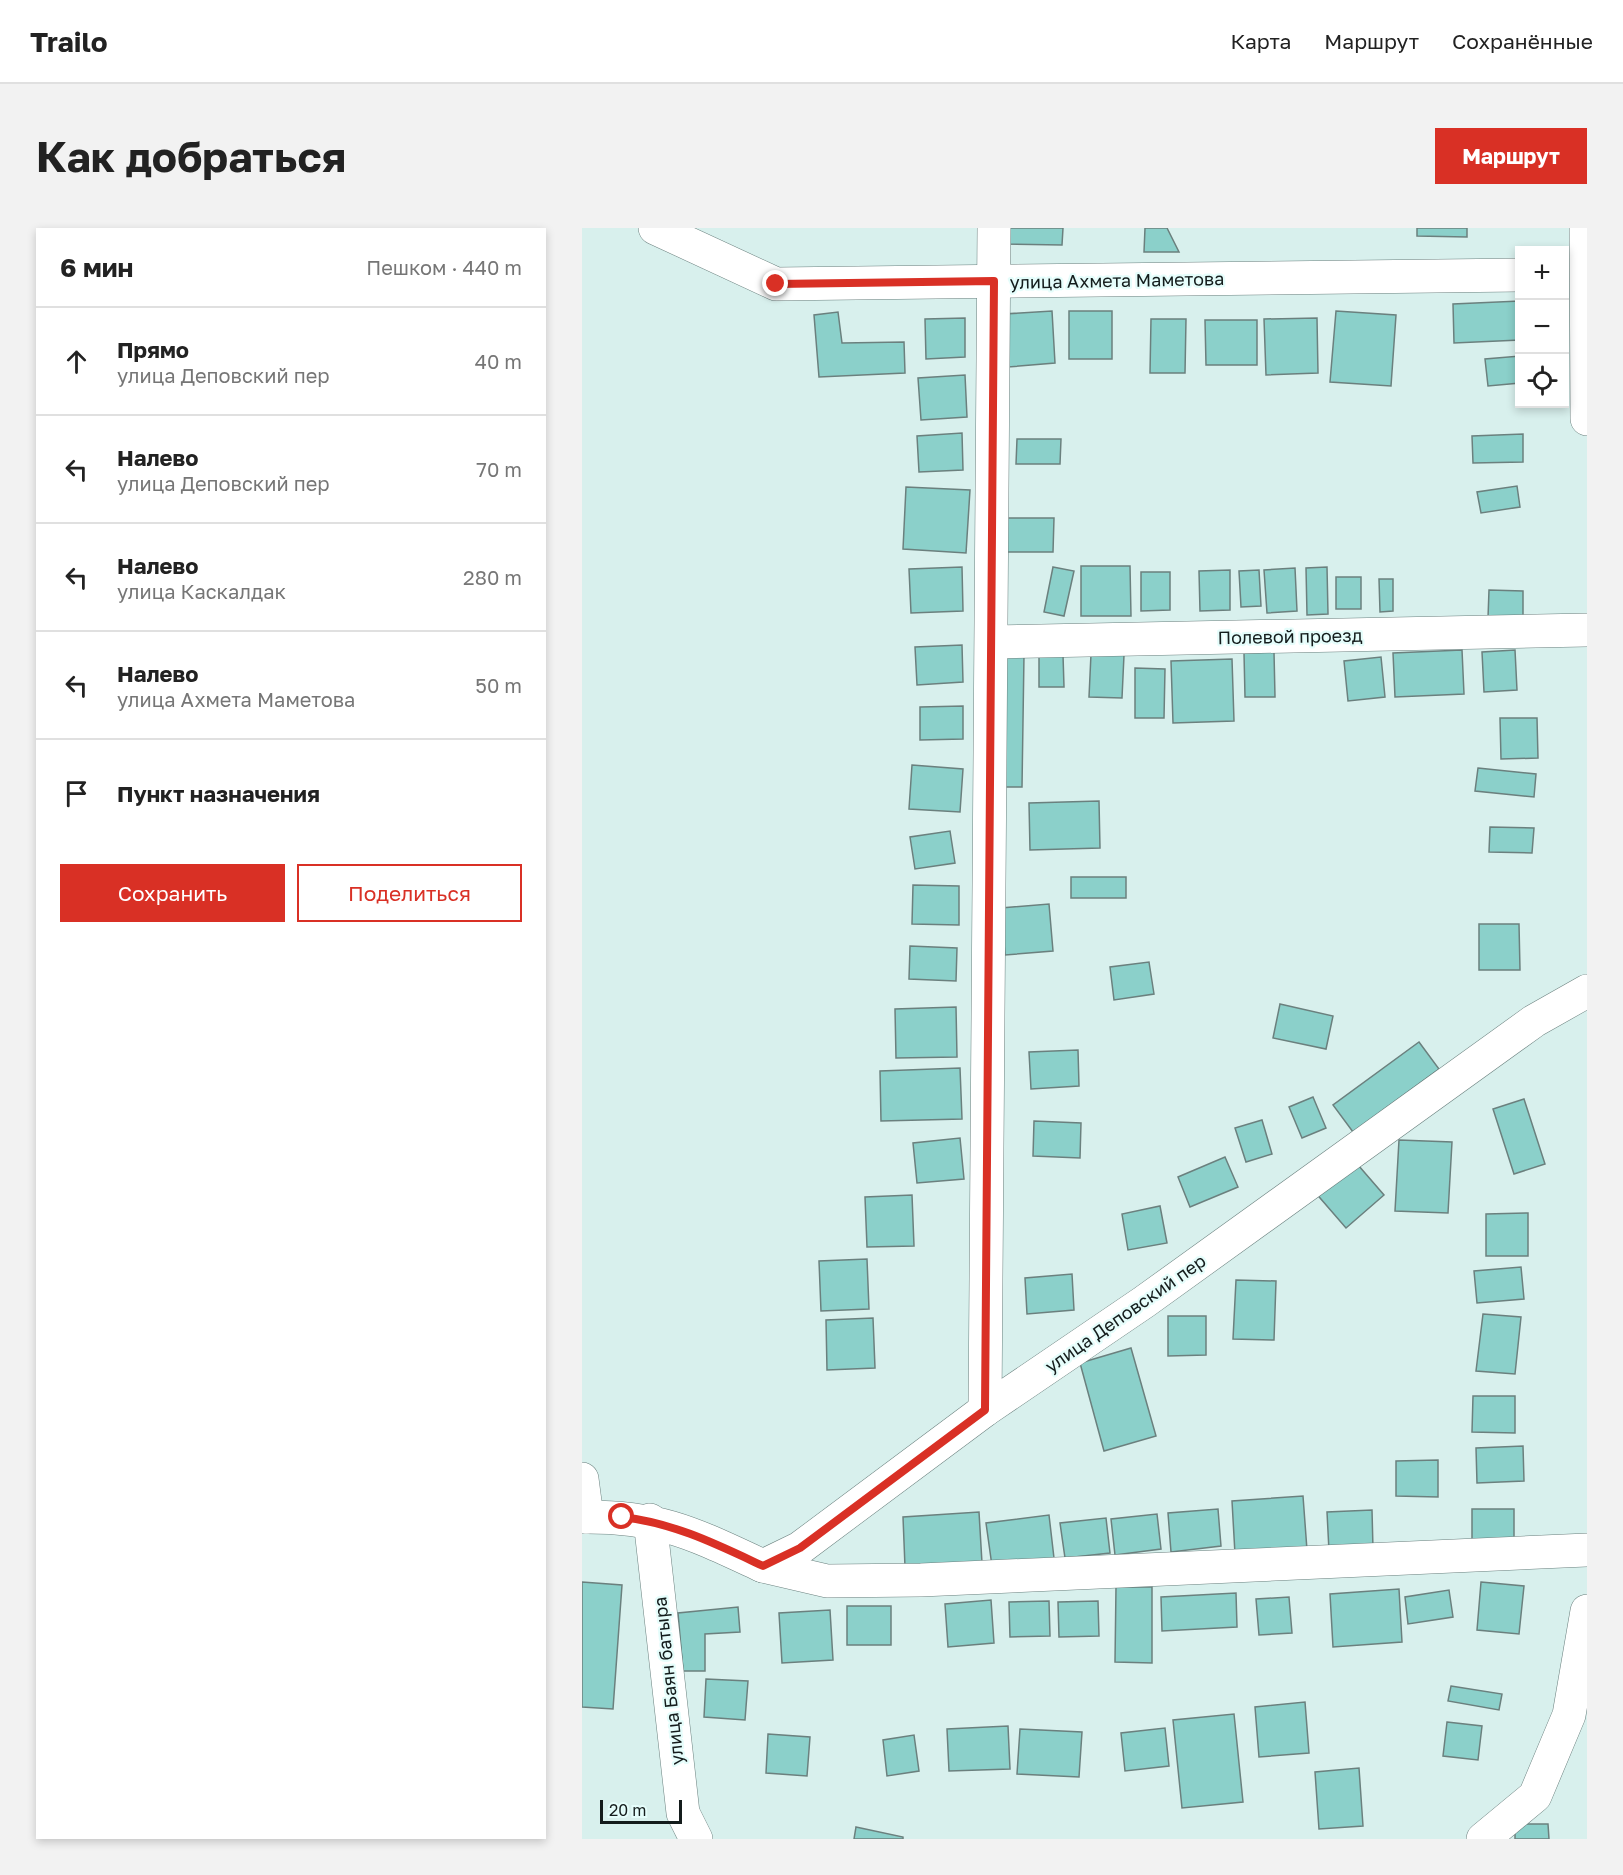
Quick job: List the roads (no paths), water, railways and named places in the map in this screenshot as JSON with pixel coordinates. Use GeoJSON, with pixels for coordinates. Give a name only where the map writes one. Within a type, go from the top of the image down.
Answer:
{"type":"FeatureCollection","features":[{"type":"Feature","properties":{"kind":"street","name":"улица Ахмета Маметова"},"geometry":{"type":"LineString","coordinates":[[655,228],[776,284],[1515,275]]}},
{"type":"Feature","properties":{"kind":"street"},"geometry":{"type":"LineString","coordinates":[[985,1410],[993,642],[994,228]]}},
{"type":"Feature","properties":{"kind":"street"},"geometry":{"type":"LineString","coordinates":[[1586,228],[1579,274],[1587,419]]}},
{"type":"Feature","properties":{"kind":"street","name":"Полевой проезд"},"geometry":{"type":"LineString","coordinates":[[993,642],[1587,630]]}},
{"type":"Feature","properties":{"kind":"street","name":"улица Деповский пер"},"geometry":{"type":"LineString","coordinates":[[763,1566],[800,1548],[985,1410],[1144,1302],[1534,1021],[1587,991]]}},
{"type":"Feature","properties":{"kind":"street"},"geometry":{"type":"LineString","coordinates":[[582,1479],[585,1517],[650,1520],[713,1541],[763,1566],[827,1581],[921,1580],[1587,1550]]}},
{"type":"Feature","properties":{"kind":"street","name":"улица Баян батыра"},"geometry":{"type":"LineString","coordinates":[[650,1520],[683,1814],[696,1839]]}},
{"type":"Feature","properties":{"kind":"street"},"geometry":{"type":"LineString","coordinates":[[1483,1839],[1535,1796],[1574,1734],[1569,1715],[1587,1611]]}}]}
